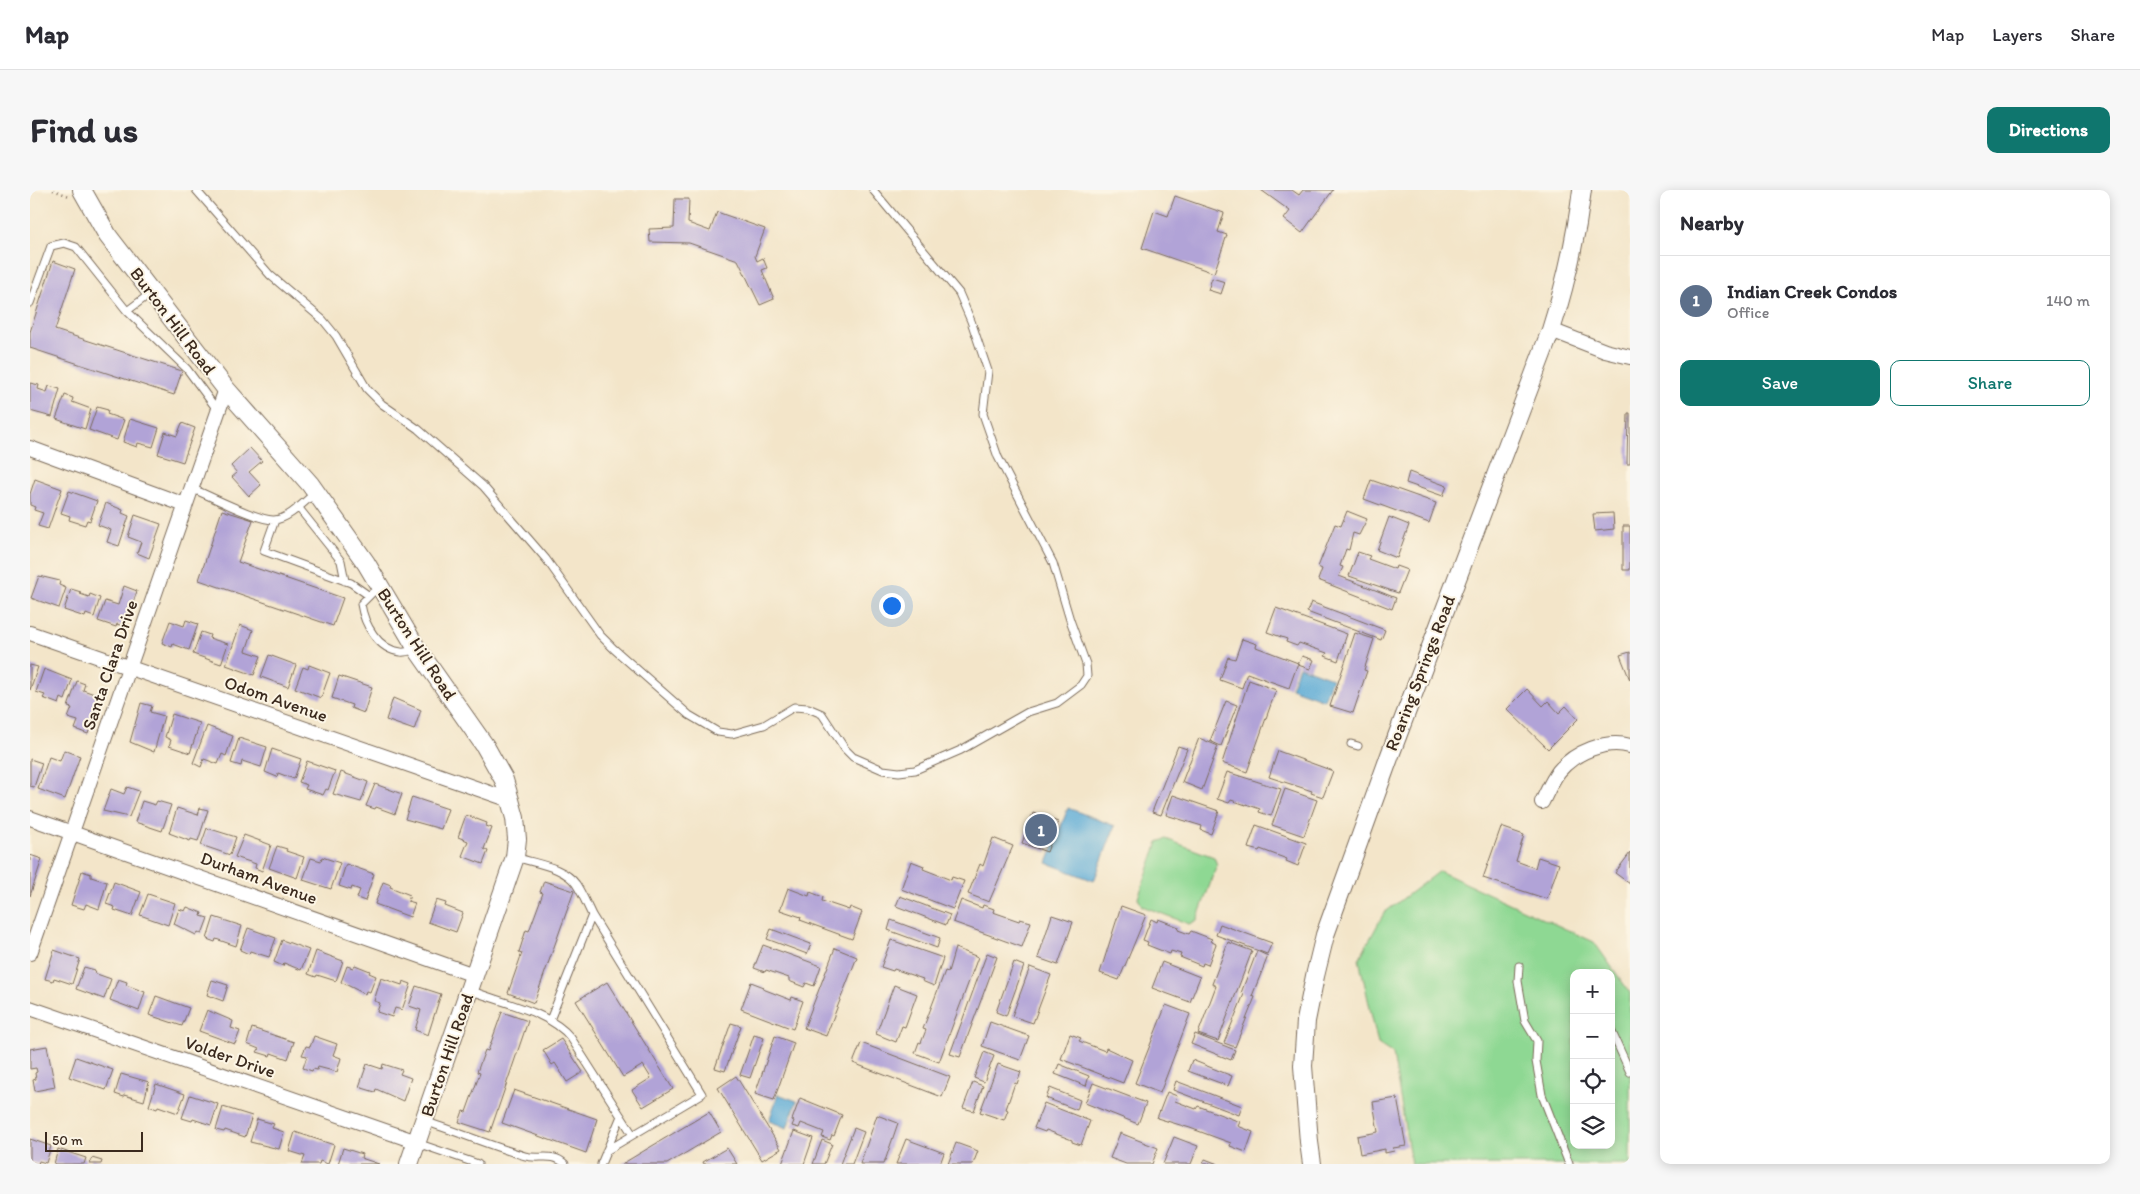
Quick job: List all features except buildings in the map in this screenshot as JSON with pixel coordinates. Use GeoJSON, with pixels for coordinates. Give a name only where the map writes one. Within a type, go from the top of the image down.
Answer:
{"type":"FeatureCollection","features":[{"type":"Feature","properties":{"kind":"street","name":"Roaring Springs Road"},"geometry":{"type":"LineString","coordinates":[[1312,1164],[1304,1096],[1306,1021],[1325,935],[1393,746],[1551,330],[1566,283],[1582,190]]}},
{"type":"Feature","properties":{"kind":"street","name":"Burton Hill Road"},"geometry":{"type":"LineString","coordinates":[[76,193],[226,390],[316,492],[366,563],[375,592],[485,746],[504,780],[516,832],[515,857],[409,1164]]}},
{"type":"Feature","properties":{"kind":"street"},"geometry":{"type":"LineString","coordinates":[[1551,330],[1605,351],[1630,357]]}},
{"type":"Feature","properties":{"kind":"street","name":"Santa Clara Drive"},"geometry":{"type":"LineString","coordinates":[[30,953],[226,390]]}},
{"type":"Feature","properties":{"kind":"street"},"geometry":{"type":"LineString","coordinates":[[30,448],[186,505]]}},
{"type":"Feature","properties":{"kind":"street","name":"Odom Avenue"},"geometry":{"type":"LineString","coordinates":[[30,633],[510,800]]}},
{"type":"Feature","properties":{"kind":"street"},"geometry":{"type":"LineString","coordinates":[[1542,802],[1559,772],[1569,762],[1594,748],[1609,743],[1630,746]]}},
{"type":"Feature","properties":{"kind":"street","name":"Durham Avenue"},"geometry":{"type":"LineString","coordinates":[[30,818],[472,982]]}},
{"type":"Feature","properties":{"kind":"street","name":"Volder Drive"},"geometry":{"type":"LineString","coordinates":[[30,1008],[417,1142]]}},
{"type":"Feature","properties":{"kind":"lane"},"geometry":{"type":"LineString","coordinates":[[196,190],[270,275],[323,320],[332,330],[367,389],[382,404],[418,429],[483,486],[546,559],[600,635],[689,715],[712,730],[732,734],[764,725],[794,707],[808,708],[822,714],[845,749],[853,757],[878,769],[899,772],[915,770],[954,754],[1028,712],[1057,703],[1070,695],[1085,680],[1086,664],[1052,563],[998,457],[984,420],[988,371],[959,293],[873,190]]}},
{"type":"Feature","properties":{"kind":"lane"},"geometry":{"type":"LineString","coordinates":[[30,304],[51,246],[64,243],[76,247],[127,311],[187,369],[218,411]]}},
{"type":"Feature","properties":{"kind":"lane"},"geometry":{"type":"LineString","coordinates":[[127,311],[151,292]]}},
{"type":"Feature","properties":{"kind":"lane"},"geometry":{"type":"LineString","coordinates":[[191,488],[262,518],[275,520],[289,514],[316,492]]}},
{"type":"Feature","properties":{"kind":"lane"},"geometry":{"type":"LineString","coordinates":[[298,507],[341,561],[345,581]]}},
{"type":"Feature","properties":{"kind":"lane"},"geometry":{"type":"LineString","coordinates":[[275,520],[264,551],[375,592],[361,604],[368,628],[385,647],[402,653],[417,649]]}},
{"type":"Feature","properties":{"kind":"lane"},"geometry":{"type":"LineString","coordinates":[[515,857],[561,871],[576,884],[592,916],[702,1094],[606,1151]]}},
{"type":"Feature","properties":{"kind":"lane"},"geometry":{"type":"LineString","coordinates":[[550,1020],[592,916]]}},
{"type":"Feature","properties":{"kind":"lane"},"geometry":{"type":"LineString","coordinates":[[1519,966],[1518,981],[1526,1021],[1537,1041],[1536,1061],[1542,1095],[1569,1164]]}},
{"type":"Feature","properties":{"kind":"lane"},"geometry":{"type":"LineString","coordinates":[[472,982],[560,1026],[572,1038],[633,1135]]}},
{"type":"Feature","properties":{"kind":"lane"},"geometry":{"type":"LineString","coordinates":[[1615,1039],[1630,1072]]}},
{"type":"Feature","properties":{"kind":"lane"},"geometry":{"type":"LineString","coordinates":[[601,1164],[621,1116]]}},
{"type":"Feature","properties":{"kind":"lane"},"geometry":{"type":"LineString","coordinates":[[424,1121],[527,1156],[550,1156],[561,1160],[565,1164]]}},
{"type":"Feature","properties":{"kind":"lane"},"geometry":{"type":"LineString","coordinates":[[417,1142],[478,1164]]}},
{"type":"Feature","properties":{"kind":"path"},"geometry":{"type":"LineString","coordinates":[[53,190],[76,193]]}},
{"type":"Feature","properties":{"kind":"green space"},"geometry":{"type":"Polygon","coordinates":[[[1166,839],[1214,857],[1217,865],[1197,920],[1189,924],[1142,906],[1138,898],[1158,842],[1166,839]]]}},
{"type":"Feature","properties":{"kind":"green space"},"geometry":{"type":"Polygon","coordinates":[[[1439,871],[1594,942],[1613,969],[1570,969],[1570,1149],[1615,1149],[1615,972],[1630,993],[1630,1164],[1411,1164],[1393,1054],[1378,1044],[1359,959],[1384,913],[1439,871]]]}},
{"type":"Feature","properties":{"kind":"water"},"geometry":{"type":"Polygon","coordinates":[[[1299,666],[1332,678],[1324,700],[1291,688],[1299,666]]]}},
{"type":"Feature","properties":{"kind":"water"},"geometry":{"type":"Polygon","coordinates":[[[1068,808],[1115,826],[1094,881],[1047,863],[1068,808]]]}},
{"type":"Feature","properties":{"kind":"water"},"geometry":{"type":"Polygon","coordinates":[[[778,1094],[797,1101],[787,1128],[769,1121],[778,1094]]]}},
{"type":"Feature","properties":{"kind":"place","name":"Indian Creek Condos"},"geometry":{"type":"Point","coordinates":[1041,830]}}]}
